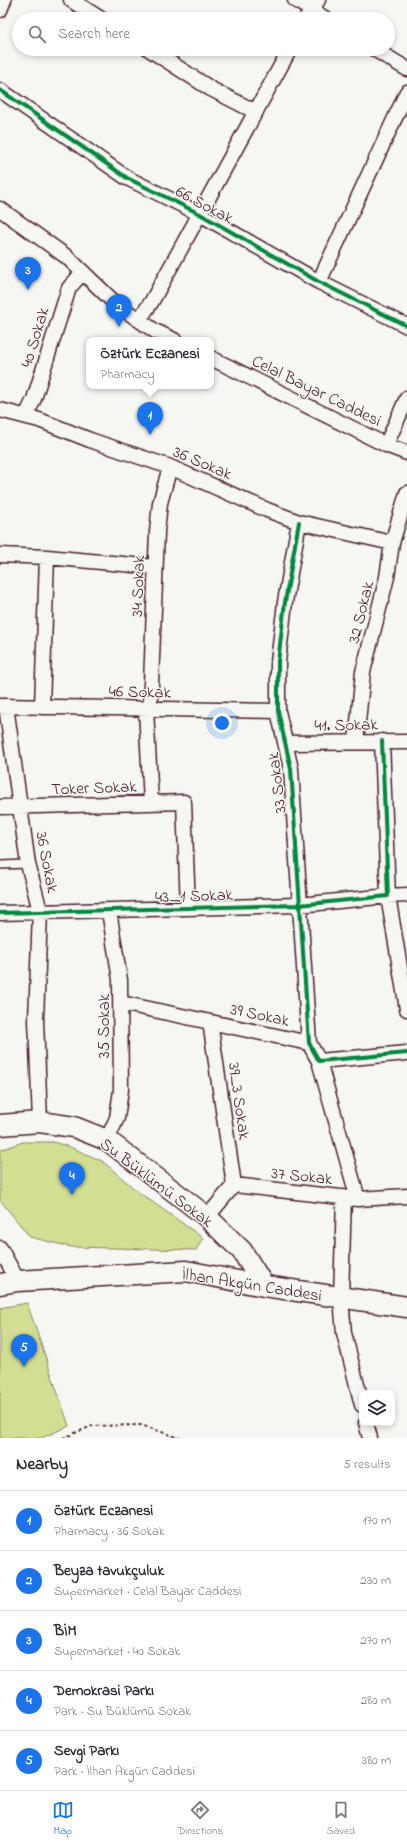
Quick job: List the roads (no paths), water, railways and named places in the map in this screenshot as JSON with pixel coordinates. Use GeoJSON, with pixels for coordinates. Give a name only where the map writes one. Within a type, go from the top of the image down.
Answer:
{"type":"FeatureCollection","features":[{"type":"Feature","properties":{"kind":"main road","name":"Su Büklümü Sokak"},"geometry":{"type":"LineString","coordinates":[[0,1125],[40,1122],[74,1127],[107,1140],[207,1217],[242,1251],[264,1286]]}},
{"type":"Feature","properties":{"kind":"main road","name":"İlhan Akgün Caddesi"},"geometry":{"type":"LineString","coordinates":[[9,1283],[186,1271],[264,1286],[407,1308]]}},
{"type":"Feature","properties":{"kind":"street"},"geometry":{"type":"LineString","coordinates":[[0,10],[4,0]]}},
{"type":"Feature","properties":{"kind":"street"},"geometry":{"type":"LineString","coordinates":[[71,0],[90,12]]}},
{"type":"Feature","properties":{"kind":"street"},"geometry":{"type":"LineString","coordinates":[[295,0],[312,10]]}},
{"type":"Feature","properties":{"kind":"street"},"geometry":{"type":"LineString","coordinates":[[160,56],[211,89],[256,112]]}},
{"type":"Feature","properties":{"kind":"street"},"geometry":{"type":"LineString","coordinates":[[139,320],[152,301],[286,56]]}},
{"type":"Feature","properties":{"kind":"street"},"geometry":{"type":"LineString","coordinates":[[385,56],[407,70]]}},
{"type":"Feature","properties":{"kind":"street","name":"66 Sokak"},"geometry":{"type":"LineString","coordinates":[[0,90],[126,178],[200,214],[319,282],[407,326]]}},
{"type":"Feature","properties":{"kind":"street"},"geometry":{"type":"LineString","coordinates":[[319,282],[407,92]]}},
{"type":"Feature","properties":{"kind":"street"},"geometry":{"type":"LineString","coordinates":[[0,209],[67,257],[116,304],[155,331],[168,337]]}},
{"type":"Feature","properties":{"kind":"street","name":"40 Sokak"},"geometry":{"type":"LineString","coordinates":[[26,416],[34,399],[69,288],[83,272]]}},
{"type":"Feature","properties":{"kind":"street","name":"Celal Bayar Caddesi"},"geometry":{"type":"LineString","coordinates":[[214,359],[386,445],[407,453]]}},
{"type":"Feature","properties":{"kind":"street"},"geometry":{"type":"LineString","coordinates":[[386,445],[407,398]]}},
{"type":"Feature","properties":{"kind":"street","name":"36 Sokak"},"geometry":{"type":"LineString","coordinates":[[0,410],[39,420],[90,440],[170,467],[299,522],[392,543]]}},
{"type":"Feature","properties":{"kind":"street","name":"34 Sokak"},"geometry":{"type":"LineString","coordinates":[[151,803],[148,709],[155,567],[160,503],[170,467]]}},
{"type":"Feature","properties":{"kind":"street","name":"32 Sokak"},"geometry":{"type":"LineString","coordinates":[[356,742],[363,672],[387,577],[392,543],[407,494]]}},
{"type":"Feature","properties":{"kind":"street","name":"33 Sokak"},"geometry":{"type":"LineString","coordinates":[[299,522],[285,602],[278,662],[278,711],[291,770],[309,1043]]}},
{"type":"Feature","properties":{"kind":"street"},"geometry":{"type":"LineString","coordinates":[[0,555],[47,557],[155,567]]}},
{"type":"Feature","properties":{"kind":"street"},"geometry":{"type":"LineString","coordinates":[[42,707],[47,557]]}},
{"type":"Feature","properties":{"kind":"street","name":"36 Sokak"},"geometry":{"type":"LineString","coordinates":[[3,706],[28,864],[40,911],[36,1020],[40,1122]]}},
{"type":"Feature","properties":{"kind":"street","name":"46 Sokak"},"geometry":{"type":"LineString","coordinates":[[3,706],[278,711]]}},
{"type":"Feature","properties":{"kind":"street"},"geometry":{"type":"LineString","coordinates":[[382,741],[388,896],[407,1009]]}},
{"type":"Feature","properties":{"kind":"street","name":"41. Sokak"},"geometry":{"type":"LineString","coordinates":[[285,743],[382,741],[407,742]]}},
{"type":"Feature","properties":{"kind":"street","name":"Toker Sokak"},"geometry":{"type":"LineString","coordinates":[[0,807],[184,802],[188,908]]}},
{"type":"Feature","properties":{"kind":"street","name":"43_1 Sokak"},"geometry":{"type":"LineString","coordinates":[[0,913],[299,905],[407,895]]}},
{"type":"Feature","properties":{"kind":"street","name":"35 Sokak"},"geometry":{"type":"LineString","coordinates":[[107,1140],[117,1118],[121,1090],[120,980],[109,910]]}},
{"type":"Feature","properties":{"kind":"street","name":"39 Sokak"},"geometry":{"type":"LineString","coordinates":[[121,1003],[309,1043],[319,1061],[351,1198],[341,1298],[344,1333],[359,1393]]}},
{"type":"Feature","properties":{"kind":"street","name":"39_3 Sokak"},"geometry":{"type":"LineString","coordinates":[[210,1022],[234,1185]]}},
{"type":"Feature","properties":{"kind":"street"},"geometry":{"type":"LineString","coordinates":[[319,1061],[407,1053]]}},
{"type":"Feature","properties":{"kind":"street"},"geometry":{"type":"LineString","coordinates":[[207,1217],[234,1185]]}},
{"type":"Feature","properties":{"kind":"street","name":"37 Sokak"},"geometry":{"type":"LineString","coordinates":[[234,1185],[351,1198],[407,1196]]}},
{"type":"Feature","properties":{"kind":"street"},"geometry":{"type":"LineString","coordinates":[[0,1248],[9,1283]]}},
{"type":"Feature","properties":{"kind":"street"},"geometry":{"type":"LineString","coordinates":[[367,1426],[370,1438]]}},
{"type":"Feature","properties":{"kind":"lane"},"geometry":{"type":"LineString","coordinates":[[0,865],[28,864]]}},
{"type":"Feature","properties":{"kind":"place","name":"BİM"},"geometry":{"type":"Point","coordinates":[28,290]}},
{"type":"Feature","properties":{"kind":"place","name":"Beyza tavukçuluk"},"geometry":{"type":"Point","coordinates":[119,327]}},
{"type":"Feature","properties":{"kind":"place","name":"Öztürk Eczanesi"},"geometry":{"type":"Point","coordinates":[150,435]}},
{"type":"Feature","properties":{"kind":"place","name":"Demokrasi Parkı"},"geometry":{"type":"Point","coordinates":[72,1195]}},
{"type":"Feature","properties":{"kind":"place","name":"Sevgi Parkı"},"geometry":{"type":"Point","coordinates":[24,1367]}}]}
